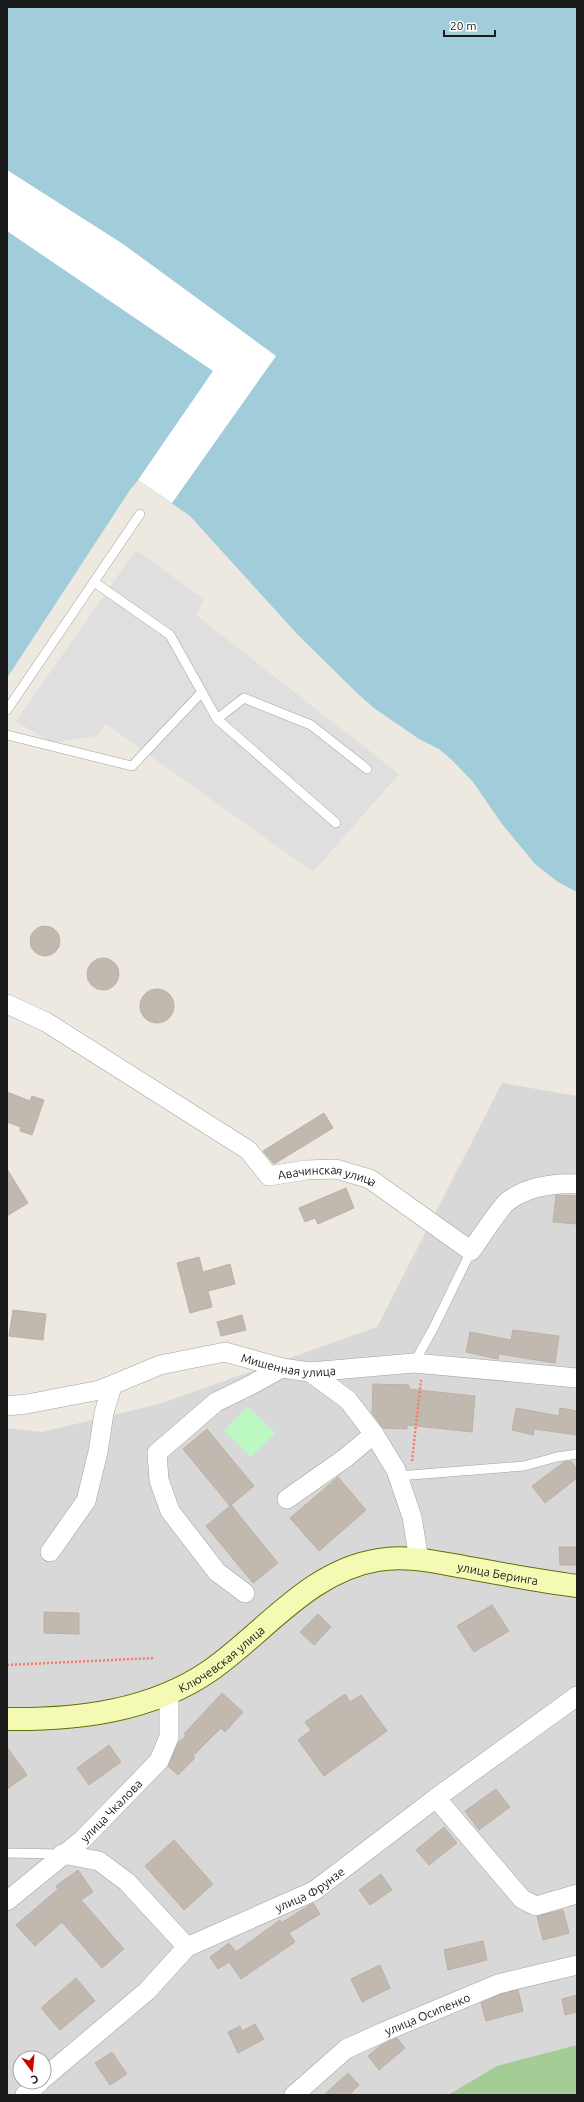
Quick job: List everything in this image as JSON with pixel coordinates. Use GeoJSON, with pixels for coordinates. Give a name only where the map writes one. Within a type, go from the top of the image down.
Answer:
{"type":"FeatureCollection","features":[{"type":"Feature","properties":{"kind":"main road","name":"Ключевская улица"},"geometry":{"type":"LineString","coordinates":[[7,1719],[57,1718],[112,1711],[168,1694],[212,1669],[295,1600],[332,1576],[347,1569],[378,1560],[419,1560]]}},
{"type":"Feature","properties":{"kind":"main road","name":"улица Беринга"},"geometry":{"type":"LineString","coordinates":[[419,1560],[577,1586]]}},
{"type":"Feature","properties":{"kind":"street","name":"Авачинская улица"},"geometry":{"type":"LineString","coordinates":[[7,1004],[46,1022],[248,1150],[269,1176],[306,1170],[336,1169],[370,1179],[471,1251]]}},
{"type":"Feature","properties":{"kind":"street"},"geometry":{"type":"LineString","coordinates":[[471,1251],[507,1201],[529,1190],[557,1183],[577,1184]]}},
{"type":"Feature","properties":{"kind":"street","name":"Мишенная улица"},"geometry":{"type":"LineString","coordinates":[[7,1406],[27,1404],[112,1386],[160,1365],[225,1352],[282,1368],[310,1372],[418,1363],[577,1378]]}},
{"type":"Feature","properties":{"kind":"street"},"geometry":{"type":"LineString","coordinates":[[245,1593],[217,1572],[170,1511],[159,1480],[157,1453],[216,1402],[282,1368]]}},
{"type":"Feature","properties":{"kind":"street"},"geometry":{"type":"LineString","coordinates":[[310,1372],[348,1400],[374,1434],[398,1476],[412,1517],[419,1560]]}},
{"type":"Feature","properties":{"kind":"street"},"geometry":{"type":"LineString","coordinates":[[50,1552],[86,1501],[98,1452],[104,1413],[112,1386]]}},
{"type":"Feature","properties":{"kind":"street"},"geometry":{"type":"LineString","coordinates":[[287,1499],[344,1459],[374,1434]]}},
{"type":"Feature","properties":{"kind":"street","name":"улица Чкалова"},"geometry":{"type":"LineString","coordinates":[[7,1901],[62,1854],[83,1839],[159,1761],[169,1737],[168,1694]]}},
{"type":"Feature","properties":{"kind":"street","name":"улица Фрунзе"},"geometry":{"type":"LineString","coordinates":[[52,2071],[147,1990],[187,1947],[314,1891],[436,1798],[577,1696]]}},
{"type":"Feature","properties":{"kind":"street"},"geometry":{"type":"LineString","coordinates":[[436,1798],[522,1898],[536,1906],[577,1894]]}},
{"type":"Feature","properties":{"kind":"street"},"geometry":{"type":"LineString","coordinates":[[62,1854],[99,1860],[127,1882],[187,1947]]}},
{"type":"Feature","properties":{"kind":"street","name":"улица Осипенко"},"geometry":{"type":"LineString","coordinates":[[294,2095],[346,2049],[498,1984],[577,1965]]}},
{"type":"Feature","properties":{"kind":"lane"},"geometry":{"type":"LineString","coordinates":[[7,710],[140,514]]}},
{"type":"Feature","properties":{"kind":"lane"},"geometry":{"type":"LineString","coordinates":[[94,582],[170,635],[217,719],[336,823]]}},
{"type":"Feature","properties":{"kind":"lane"},"geometry":{"type":"LineString","coordinates":[[7,735],[132,766],[202,692]]}},
{"type":"Feature","properties":{"kind":"lane"},"geometry":{"type":"LineString","coordinates":[[217,719],[244,698],[311,725],[367,769]]}},
{"type":"Feature","properties":{"kind":"lane"},"geometry":{"type":"LineString","coordinates":[[418,1363],[471,1251]]}},
{"type":"Feature","properties":{"kind":"lane"},"geometry":{"type":"LineString","coordinates":[[398,1476],[524,1466],[557,1457],[577,1454]]}},
{"type":"Feature","properties":{"kind":"lane"},"geometry":{"type":"LineString","coordinates":[[7,1853],[62,1854]]}},
{"type":"Feature","properties":{"kind":"path"},"geometry":{"type":"LineString","coordinates":[[412,1462],[418,1363]]}},
{"type":"Feature","properties":{"kind":"path"},"geometry":{"type":"LineString","coordinates":[[7,1664],[155,1658]]}},
{"type":"Feature","properties":{"kind":"shaded area"},"geometry":{"type":"Polygon","coordinates":[[[136,550],[204,599],[196,615],[399,774],[313,872],[106,724],[96,736],[52,743],[16,721],[136,550]]]}},
{"type":"Feature","properties":{"kind":"shaded area"},"geometry":{"type":"Polygon","coordinates":[[[502,1083],[577,1096],[577,2045],[455,2095],[7,2095],[7,1428],[42,1432],[159,1404],[377,1327],[502,1083]]]}},
{"type":"Feature","properties":{"kind":"green space"},"geometry":{"type":"Polygon","coordinates":[[[248,1407],[275,1433],[251,1457],[224,1431],[248,1407]]]}},
{"type":"Feature","properties":{"kind":"green space"},"geometry":{"type":"Polygon","coordinates":[[[577,2045],[577,2095],[448,2095],[497,2066],[577,2045]]]}},
{"type":"Feature","properties":{"kind":"water"},"geometry":{"type":"Polygon","coordinates":[[[7,7],[577,7],[577,892],[558,882],[535,864],[502,824],[473,782],[453,761],[439,749],[419,739],[374,708],[358,694],[298,635],[190,516],[138,480],[7,678],[7,7]]]}},
{"type":"Feature","properties":{"kind":"pier"},"geometry":{"type":"Polygon","coordinates":[[[7,170],[123,244],[276,356],[172,503],[138,480],[213,371],[7,231],[7,170]]]}},
{"type":"Feature","properties":{"kind":"building"},"geometry":{"type":"Polygon","coordinates":[[[45,926],[56,930],[60,941],[56,952],[45,956],[34,952],[30,941],[34,930],[45,926]]]}},
{"type":"Feature","properties":{"kind":"building"},"geometry":{"type":"Polygon","coordinates":[[[100,958],[106,958],[115,962],[119,974],[115,986],[106,990],[100,990],[91,986],[87,977],[87,971],[91,962],[100,958]]]}},
{"type":"Feature","properties":{"kind":"building"},"geometry":{"type":"Polygon","coordinates":[[[157,989],[163,990],[169,994],[173,1000],[173,1012],[169,1018],[163,1022],[157,1023],[151,1022],[145,1018],[141,1012],[140,1006],[141,1000],[145,994],[151,990],[157,989]]]}},
{"type":"Feature","properties":{"kind":"building"},"geometry":{"type":"Polygon","coordinates":[[[7,1092],[30,1101],[32,1096],[44,1100],[32,1135],[20,1131],[21,1127],[7,1122],[7,1092]]]}},
{"type":"Feature","properties":{"kind":"building"},"geometry":{"type":"Polygon","coordinates":[[[324,1113],[333,1128],[274,1164],[263,1151],[324,1113]]]}},
{"type":"Feature","properties":{"kind":"building"},"geometry":{"type":"Polygon","coordinates":[[[7,1169],[28,1203],[7,1216],[7,1169]]]}},
{"type":"Feature","properties":{"kind":"building"},"geometry":{"type":"Polygon","coordinates":[[[346,1188],[354,1208],[318,1224],[315,1218],[305,1222],[299,1208],[346,1188]]]}},
{"type":"Feature","properties":{"kind":"building"},"geometry":{"type":"Polygon","coordinates":[[[556,1195],[577,1196],[577,1224],[553,1222],[556,1195]]]}},
{"type":"Feature","properties":{"kind":"building"},"geometry":{"type":"Polygon","coordinates":[[[199,1257],[203,1272],[230,1264],[235,1284],[208,1291],[212,1307],[190,1313],[177,1263],[199,1257]]]}},
{"type":"Feature","properties":{"kind":"building"},"geometry":{"type":"Polygon","coordinates":[[[13,1310],[46,1314],[43,1340],[9,1336],[13,1310]]]}},
{"type":"Feature","properties":{"kind":"building"},"geometry":{"type":"Polygon","coordinates":[[[242,1315],[246,1330],[221,1336],[217,1322],[242,1315]]]}},
{"type":"Feature","properties":{"kind":"building"},"geometry":{"type":"Polygon","coordinates":[[[513,1330],[559,1336],[555,1363],[499,1354],[498,1359],[466,1352],[470,1332],[511,1340],[513,1330]]]}},
{"type":"Feature","properties":{"kind":"building"},"geometry":{"type":"Polygon","coordinates":[[[373,1384],[409,1385],[409,1389],[475,1396],[472,1432],[407,1425],[407,1429],[383,1428],[372,1413],[373,1384]]]}},
{"type":"Feature","properties":{"kind":"building"},"geometry":{"type":"Polygon","coordinates":[[[516,1408],[559,1416],[560,1408],[577,1411],[577,1435],[534,1429],[533,1435],[512,1430],[516,1408]]]}},
{"type":"Feature","properties":{"kind":"building"},"geometry":{"type":"Polygon","coordinates":[[[207,1429],[254,1486],[230,1506],[183,1449],[207,1429]]]}},
{"type":"Feature","properties":{"kind":"building"},"geometry":{"type":"Polygon","coordinates":[[[571,1461],[577,1469],[577,1478],[545,1503],[532,1486],[564,1462],[571,1461]]]}},
{"type":"Feature","properties":{"kind":"building"},"geometry":{"type":"Polygon","coordinates":[[[338,1477],[366,1510],[319,1551],[290,1518],[338,1477]]]}},
{"type":"Feature","properties":{"kind":"building"},"geometry":{"type":"Polygon","coordinates":[[[231,1505],[278,1563],[253,1583],[206,1526],[231,1505]]]}},
{"type":"Feature","properties":{"kind":"building"},"geometry":{"type":"Polygon","coordinates":[[[559,1547],[577,1547],[577,1565],[560,1565],[559,1547]]]}},
{"type":"Feature","properties":{"kind":"building"},"geometry":{"type":"Polygon","coordinates":[[[492,1605],[509,1631],[474,1652],[457,1626],[492,1605]]]}},
{"type":"Feature","properties":{"kind":"building"},"geometry":{"type":"Polygon","coordinates":[[[44,1612],[79,1613],[79,1634],[44,1633],[44,1612]]]}},
{"type":"Feature","properties":{"kind":"building"},"geometry":{"type":"Polygon","coordinates":[[[318,1614],[331,1627],[314,1645],[300,1632],[318,1614]]]}},
{"type":"Feature","properties":{"kind":"building"},"geometry":{"type":"Polygon","coordinates":[[[222,1693],[243,1712],[225,1732],[221,1728],[193,1756],[195,1758],[178,1775],[168,1766],[178,1743],[186,1736],[184,1734],[222,1693]]]}},
{"type":"Feature","properties":{"kind":"building"},"geometry":{"type":"Polygon","coordinates":[[[345,1694],[350,1702],[361,1695],[387,1731],[324,1776],[298,1740],[311,1730],[305,1722],[345,1694]]]}},
{"type":"Feature","properties":{"kind":"building"},"geometry":{"type":"Polygon","coordinates":[[[109,1745],[121,1762],[89,1785],[77,1768],[109,1745]]]}},
{"type":"Feature","properties":{"kind":"building"},"geometry":{"type":"Polygon","coordinates":[[[7,1747],[27,1775],[7,1789],[7,1747]]]}},
{"type":"Feature","properties":{"kind":"building"},"geometry":{"type":"Polygon","coordinates":[[[496,1789],[510,1807],[479,1830],[465,1811],[496,1789]]]}},
{"type":"Feature","properties":{"kind":"building"},"geometry":{"type":"Polygon","coordinates":[[[444,1827],[457,1843],[429,1865],[416,1850],[444,1827]]]}},
{"type":"Feature","properties":{"kind":"building"},"geometry":{"type":"Polygon","coordinates":[[[174,1840],[213,1884],[184,1910],[145,1866],[174,1840]]]}},
{"type":"Feature","properties":{"kind":"building"},"geometry":{"type":"Polygon","coordinates":[[[78,1870],[93,1892],[81,1900],[124,1949],[102,1968],[62,1922],[35,1946],[16,1925],[58,1889],[56,1886],[78,1870]]]}},
{"type":"Feature","properties":{"kind":"building"},"geometry":{"type":"Polygon","coordinates":[[[381,1874],[392,1890],[370,1905],[359,1890],[381,1874]]]}},
{"type":"Feature","properties":{"kind":"building"},"geometry":{"type":"Polygon","coordinates":[[[313,1903],[320,1914],[289,1933],[295,1942],[241,1979],[229,1962],[218,1969],[210,1957],[229,1943],[236,1952],[280,1920],[281,1923],[313,1903]]]}},
{"type":"Feature","properties":{"kind":"building"},"geometry":{"type":"Polygon","coordinates":[[[563,1910],[569,1933],[543,1940],[537,1916],[563,1910]]]}},
{"type":"Feature","properties":{"kind":"building"},"geometry":{"type":"Polygon","coordinates":[[[483,1941],[487,1960],[448,1970],[444,1950],[483,1941]]]}},
{"type":"Feature","properties":{"kind":"building"},"geometry":{"type":"Polygon","coordinates":[[[380,1965],[390,1988],[362,2002],[351,1979],[380,1965]]]}},
{"type":"Feature","properties":{"kind":"building"},"geometry":{"type":"Polygon","coordinates":[[[76,1978],[95,2001],[60,2030],[41,2008],[76,1978]]]}},
{"type":"Feature","properties":{"kind":"building"},"geometry":{"type":"Polygon","coordinates":[[[518,1990],[523,2011],[486,2021],[481,2003],[501,1994],[518,1990]]]}},
{"type":"Feature","properties":{"kind":"building"},"geometry":{"type":"Polygon","coordinates":[[[577,1995],[577,2012],[565,2015],[562,1999],[577,1995]]]}},
{"type":"Feature","properties":{"kind":"building"},"geometry":{"type":"Polygon","coordinates":[[[255,2024],[264,2039],[238,2053],[228,2032],[240,2026],[242,2031],[255,2024]]]}},
{"type":"Feature","properties":{"kind":"building"},"geometry":{"type":"Polygon","coordinates":[[[397,2038],[405,2048],[379,2070],[368,2056],[381,2045],[397,2038]]]}},
{"type":"Feature","properties":{"kind":"building"},"geometry":{"type":"Polygon","coordinates":[[[112,2052],[127,2074],[110,2085],[95,2063],[112,2052]]]}},
{"type":"Feature","properties":{"kind":"building"},"geometry":{"type":"Polygon","coordinates":[[[348,2073],[359,2085],[349,2095],[324,2095],[348,2073]]]}}]}
